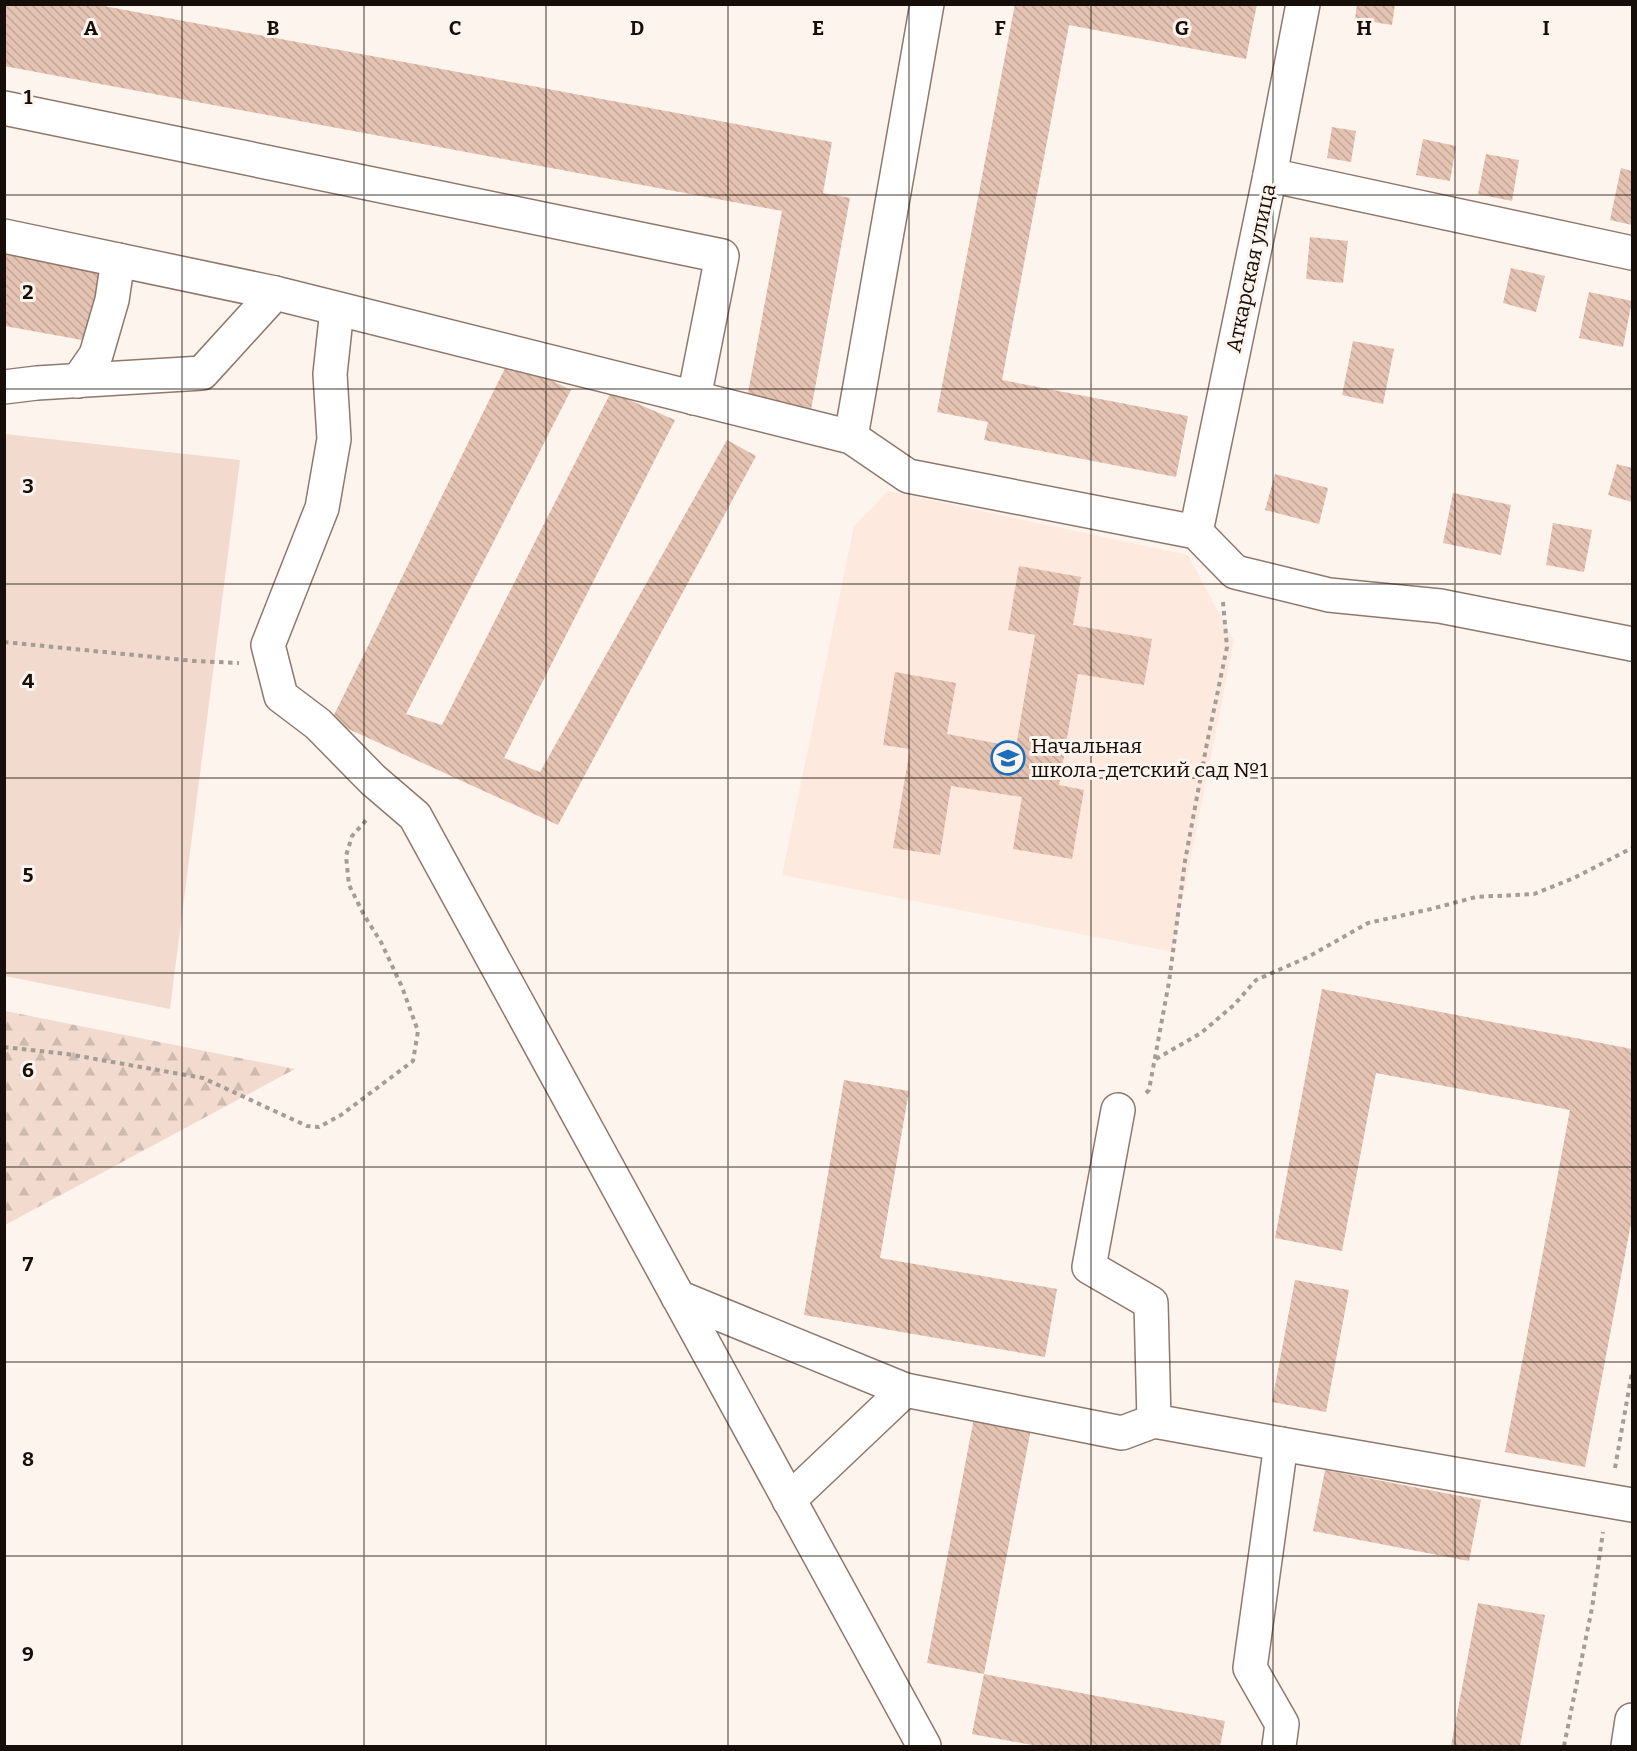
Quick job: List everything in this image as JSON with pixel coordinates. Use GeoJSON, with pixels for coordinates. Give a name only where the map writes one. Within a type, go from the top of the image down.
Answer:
{"type":"FeatureCollection","features":[{"type":"Feature","properties":{"kind":"street"},"geometry":{"type":"LineString","coordinates":[[851,437],[927,4]]}},
{"type":"Feature","properties":{"kind":"street","name":"Аткарская улица"},"geometry":{"type":"LineString","coordinates":[[1196,532],[1303,4]]}},
{"type":"Feature","properties":{"kind":"street"},"geometry":{"type":"LineString","coordinates":[[4,108],[722,256],[694,398]]}},
{"type":"Feature","properties":{"kind":"street"},"geometry":{"type":"LineString","coordinates":[[1270,175],[1632,253]]}},
{"type":"Feature","properties":{"kind":"street"},"geometry":{"type":"LineString","coordinates":[[4,236],[275,293],[851,437],[908,476],[1196,532],[1235,572],[1329,595],[1440,606],[1632,644]]}},
{"type":"Feature","properties":{"kind":"street"},"geometry":{"type":"LineString","coordinates":[[78,381],[96,355],[112,300],[118,260]]}},
{"type":"Feature","properties":{"kind":"street"},"geometry":{"type":"LineString","coordinates":[[4,387],[202,373],[275,293]]}},
{"type":"Feature","properties":{"kind":"street"},"geometry":{"type":"LineString","coordinates":[[337,309],[330,374],[334,439],[322,508],[268,645],[281,696],[318,724],[373,780],[415,816],[924,1746]]}},
{"type":"Feature","properties":{"kind":"street"},"geometry":{"type":"LineString","coordinates":[[1118,1110],[1089,1267],[1151,1303],[1154,1420]]}},
{"type":"Feature","properties":{"kind":"street"},"geometry":{"type":"LineString","coordinates":[[678,1297],[905,1390],[1122,1433],[1154,1420],[1620,1503]]}},
{"type":"Feature","properties":{"kind":"street"},"geometry":{"type":"LineString","coordinates":[[789,1500],[905,1390]]}},
{"type":"Feature","properties":{"kind":"street"},"geometry":{"type":"LineString","coordinates":[[1279,1746],[1282,1724],[1250,1668],[1281,1444]]}},
{"type":"Feature","properties":{"kind":"street"},"geometry":{"type":"LineString","coordinates":[[1628,1746],[1632,1720]]}},
{"type":"Feature","properties":{"kind":"path"},"geometry":{"type":"LineString","coordinates":[[1118,1110],[1132,1108],[1149,1090],[1169,982],[1185,861],[1206,743],[1227,647],[1225,612],[1221,595]]}},
{"type":"Feature","properties":{"kind":"path"},"geometry":{"type":"LineString","coordinates":[[4,642],[194,661],[273,663]]}},
{"type":"Feature","properties":{"kind":"path"},"geometry":{"type":"LineString","coordinates":[[4,1047],[67,1054],[203,1078],[307,1126],[319,1127],[341,1115],[413,1061],[417,1031],[402,987],[381,942],[349,885],[346,856],[352,836],[371,814],[415,816]]}},
{"type":"Feature","properties":{"kind":"path"},"geometry":{"type":"LineString","coordinates":[[1155,1059],[1201,1033],[1234,1005],[1256,980],[1308,957],[1368,923],[1476,897],[1534,894],[1574,878],[1632,848]]}},
{"type":"Feature","properties":{"kind":"path"},"geometry":{"type":"LineString","coordinates":[[1564,1746],[1592,1608],[1620,1503],[1632,1372]]}},
{"type":"Feature","properties":{"kind":"shaded area","name":"Начальная школа-детский сад №1"},"geometry":{"type":"Polygon","coordinates":[[[888,491],[1188,555],[1234,641],[1172,952],[782,875],[854,526],[888,491]]]}},
{"type":"Feature","properties":{"kind":"green space"},"geometry":{"type":"Polygon","coordinates":[[[5,434],[240,460],[170,1009],[5,976],[5,434]]]}},
{"type":"Feature","properties":{"kind":"green space"},"geometry":{"type":"Polygon","coordinates":[[[5,1011],[295,1069],[5,1225],[5,1011]]]}},
{"type":"Feature","properties":{"kind":"building"},"geometry":{"type":"Polygon","coordinates":[[[4,4],[93,4],[832,142],[823,193],[850,198],[811,410],[747,398],[782,211],[4,66],[4,4]]]}},
{"type":"Feature","properties":{"kind":"building"},"geometry":{"type":"Polygon","coordinates":[[[1015,4],[1257,4],[1246,59],[1069,25],[1002,380],[1188,416],[1176,477],[984,440],[988,422],[937,412],[1015,4]]]}},
{"type":"Feature","properties":{"kind":"building"},"geometry":{"type":"Polygon","coordinates":[[[1357,4],[1395,4],[1392,25],[1355,19],[1357,4]]]}},
{"type":"Feature","properties":{"kind":"building"},"geometry":{"type":"Polygon","coordinates":[[[1332,127],[1356,131],[1351,162],[1327,158],[1332,127]]]}},
{"type":"Feature","properties":{"kind":"building"},"geometry":{"type":"Polygon","coordinates":[[[1423,139],[1456,146],[1450,181],[1416,175],[1423,139]]]}},
{"type":"Feature","properties":{"kind":"building"},"geometry":{"type":"Polygon","coordinates":[[[1486,154],[1519,160],[1512,201],[1478,194],[1486,154]]]}},
{"type":"Feature","properties":{"kind":"building"},"geometry":{"type":"Polygon","coordinates":[[[1621,168],[1632,171],[1632,225],[1610,220],[1621,168]]]}},
{"type":"Feature","properties":{"kind":"building"},"geometry":{"type":"Polygon","coordinates":[[[1310,237],[1348,241],[1343,283],[1306,279],[1310,237]]]}},
{"type":"Feature","properties":{"kind":"building"},"geometry":{"type":"Polygon","coordinates":[[[5,242],[108,261],[93,342],[5,326],[5,242]]]}},
{"type":"Feature","properties":{"kind":"building"},"geometry":{"type":"Polygon","coordinates":[[[1511,268],[1545,276],[1536,312],[1503,303],[1511,268]]]}},
{"type":"Feature","properties":{"kind":"building"},"geometry":{"type":"Polygon","coordinates":[[[1589,292],[1632,301],[1623,347],[1579,338],[1589,292]]]}},
{"type":"Feature","properties":{"kind":"building"},"geometry":{"type":"Polygon","coordinates":[[[1353,341],[1394,349],[1383,404],[1342,395],[1353,341]]]}},
{"type":"Feature","properties":{"kind":"building"},"geometry":{"type":"Polygon","coordinates":[[[509,360],[571,390],[406,714],[442,725],[611,392],[675,420],[504,758],[540,772],[727,440],[756,456],[558,825],[331,721],[509,360]]]}},
{"type":"Feature","properties":{"kind":"building"},"geometry":{"type":"Polygon","coordinates":[[[1617,464],[1632,468],[1632,502],[1608,495],[1617,464]]]}},
{"type":"Feature","properties":{"kind":"building"},"geometry":{"type":"Polygon","coordinates":[[[1275,474],[1328,488],[1319,524],[1265,510],[1275,474]]]}},
{"type":"Feature","properties":{"kind":"building"},"geometry":{"type":"Polygon","coordinates":[[[1453,493],[1511,505],[1501,555],[1443,543],[1453,493]]]}},
{"type":"Feature","properties":{"kind":"building"},"geometry":{"type":"Polygon","coordinates":[[[1553,523],[1592,530],[1584,572],[1546,565],[1553,523]]]}},
{"type":"Feature","properties":{"kind":"building"},"geometry":{"type":"Polygon","coordinates":[[[1019,566],[1081,577],[1073,625],[1152,639],[1144,685],[1078,674],[1059,785],[1084,790],[1072,859],[1013,849],[1022,797],[951,786],[940,855],[893,848],[910,749],[883,745],[895,672],[956,683],[947,734],[1016,747],[1035,635],[1008,630],[1019,566]]]}},
{"type":"Feature","properties":{"kind":"building"},"geometry":{"type":"Polygon","coordinates":[[[1322,989],[1632,1049],[1632,1218],[1585,1467],[1505,1452],[1570,1110],[1376,1073],[1342,1251],[1275,1238],[1322,989]]]}},
{"type":"Feature","properties":{"kind":"building"},"geometry":{"type":"Polygon","coordinates":[[[844,1080],[909,1091],[880,1258],[1057,1289],[1045,1357],[804,1315],[844,1080]]]}},
{"type":"Feature","properties":{"kind":"building"},"geometry":{"type":"Polygon","coordinates":[[[1295,1280],[1349,1290],[1326,1412],[1272,1402],[1295,1280]]]}},
{"type":"Feature","properties":{"kind":"building"},"geometry":{"type":"Polygon","coordinates":[[[974,1418],[1031,1429],[984,1674],[927,1663],[974,1418]]]}},
{"type":"Feature","properties":{"kind":"building"},"geometry":{"type":"Polygon","coordinates":[[[1325,1470],[1481,1500],[1469,1561],[1313,1531],[1325,1470]]]}},
{"type":"Feature","properties":{"kind":"building"},"geometry":{"type":"Polygon","coordinates":[[[1478,1603],[1545,1615],[1520,1746],[1451,1746],[1478,1603]]]}},
{"type":"Feature","properties":{"kind":"building"},"geometry":{"type":"Polygon","coordinates":[[[984,1674],[1225,1721],[1220,1746],[1037,1746],[972,1734],[984,1674]]]}},
{"type":"Feature","properties":{"kind":"place","name":"Начальная школа-детский сад №1"},"geometry":{"type":"Point","coordinates":[1008,758]}}]}
